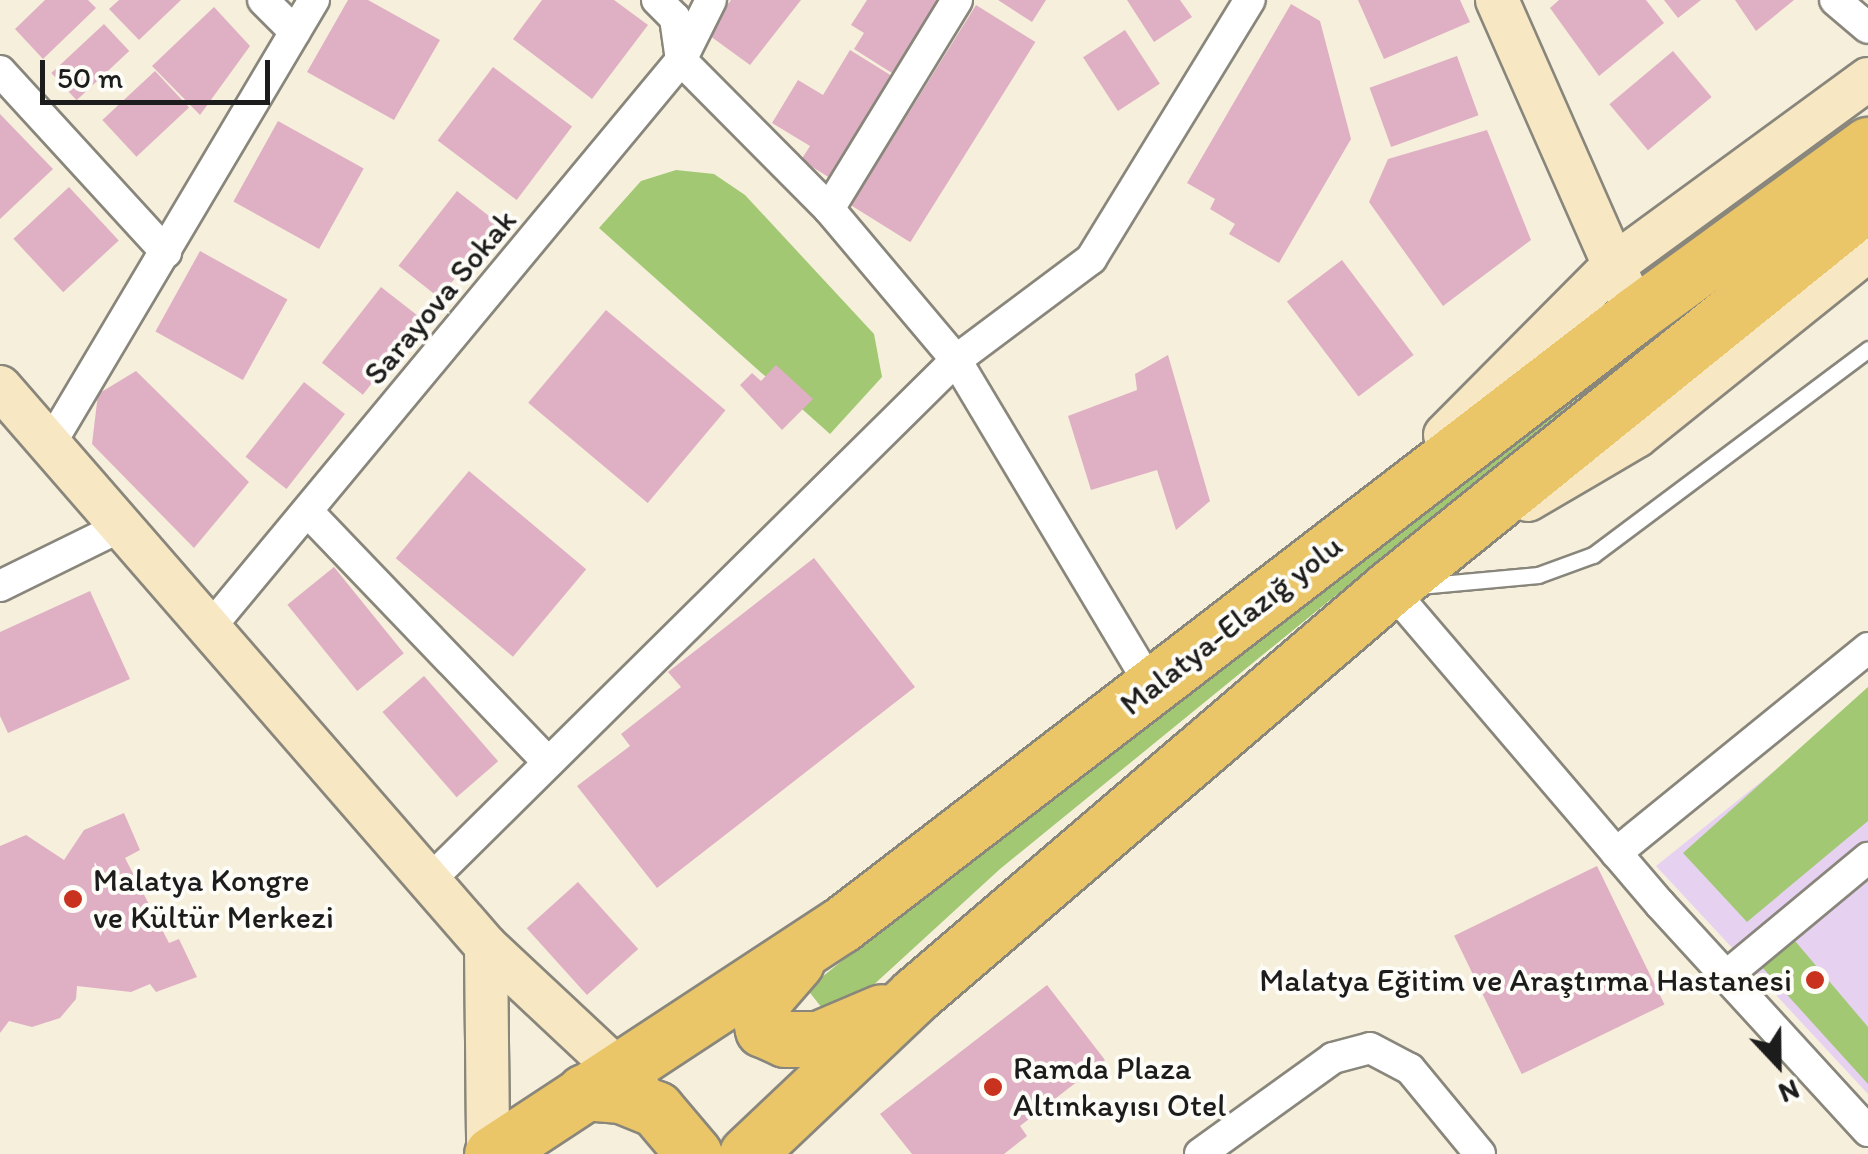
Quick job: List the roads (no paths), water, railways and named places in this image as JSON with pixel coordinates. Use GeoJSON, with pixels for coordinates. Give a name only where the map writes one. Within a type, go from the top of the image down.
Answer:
{"type":"FeatureCollection","features":[{"type":"Feature","properties":{"kind":"highway","name":"Malatya-Elazığ yolu"},"geometry":{"type":"LineString","coordinates":[[491,1154],[620,1090],[841,926],[1636,314],[1868,144]]}},
{"type":"Feature","properties":{"kind":"highway"},"geometry":{"type":"LineString","coordinates":[[746,1154],[914,995],[1409,573],[1868,202]]}},
{"type":"Feature","properties":{"kind":"highway"},"geometry":{"type":"LineString","coordinates":[[841,926],[776,978],[758,1006],[763,1029],[786,1039],[838,1034],[914,995]]}},
{"type":"Feature","properties":{"kind":"highway"},"geometry":{"type":"LineString","coordinates":[[620,1090],[694,1154]]}},
{"type":"Feature","properties":{"kind":"street"},"geometry":{"type":"LineString","coordinates":[[263,0],[295,32]]}},
{"type":"Feature","properties":{"kind":"street"},"geometry":{"type":"LineString","coordinates":[[52,441],[314,0]]}},
{"type":"Feature","properties":{"kind":"street"},"geometry":{"type":"LineString","coordinates":[[657,0],[675,18],[681,60],[829,209],[956,360],[1151,686]]}},
{"type":"Feature","properties":{"kind":"street","name":"Sarayova Sokak"},"geometry":{"type":"LineString","coordinates":[[208,630],[681,60],[711,0]]}},
{"type":"Feature","properties":{"kind":"street"},"geometry":{"type":"LineString","coordinates":[[829,209],[956,0]]}},
{"type":"Feature","properties":{"kind":"street"},"geometry":{"type":"LineString","coordinates":[[432,878],[956,360],[1091,258],[1250,0]]}},
{"type":"Feature","properties":{"kind":"street"},"geometry":{"type":"LineString","coordinates":[[1497,0],[1636,314]]}},
{"type":"Feature","properties":{"kind":"street"},"geometry":{"type":"LineString","coordinates":[[1834,0],[1868,28]]}},
{"type":"Feature","properties":{"kind":"street"},"geometry":{"type":"LineString","coordinates":[[0,71],[166,252]]}},
{"type":"Feature","properties":{"kind":"street"},"geometry":{"type":"LineString","coordinates":[[1339,542],[1614,266],[1868,79]]}},
{"type":"Feature","properties":{"kind":"street"},"geometry":{"type":"LineString","coordinates":[[1868,250],[1627,443],[1409,573],[1616,853],[1868,1131]]}},
{"type":"Feature","properties":{"kind":"street"},"geometry":{"type":"LineString","coordinates":[[0,386],[52,441],[208,630],[432,878],[486,946],[620,1090]]}},
{"type":"Feature","properties":{"kind":"street"},"geometry":{"type":"LineString","coordinates":[[308,512],[548,762]]}},
{"type":"Feature","properties":{"kind":"street"},"geometry":{"type":"LineString","coordinates":[[0,586],[120,527]]}},
{"type":"Feature","properties":{"kind":"street"},"geometry":{"type":"LineString","coordinates":[[1616,853],[1868,648]]}},
{"type":"Feature","properties":{"kind":"street"},"geometry":{"type":"LineString","coordinates":[[1726,976],[1868,858]]}},
{"type":"Feature","properties":{"kind":"street"},"geometry":{"type":"LineString","coordinates":[[486,946],[491,1154]]}},
{"type":"Feature","properties":{"kind":"street"},"geometry":{"type":"LineString","coordinates":[[1200,1154],[1333,1058],[1370,1048],[1410,1069],[1480,1154]]}},
{"type":"Feature","properties":{"kind":"lane"},"geometry":{"type":"LineString","coordinates":[[1409,573],[1538,576],[1593,555],[1868,349]]}},
{"type":"Feature","properties":{"kind":"place","name":"Malatya Kongre ve Kültür Merkezi"},"geometry":{"type":"Point","coordinates":[73,899]}},
{"type":"Feature","properties":{"kind":"place","name":"Malatya Eğitim ve Araştırma Hastanesi"},"geometry":{"type":"Point","coordinates":[1815,980]}},
{"type":"Feature","properties":{"kind":"place","name":"Ramda Plaza Altınkayısı Otel"},"geometry":{"type":"Point","coordinates":[993,1087]}}]}
